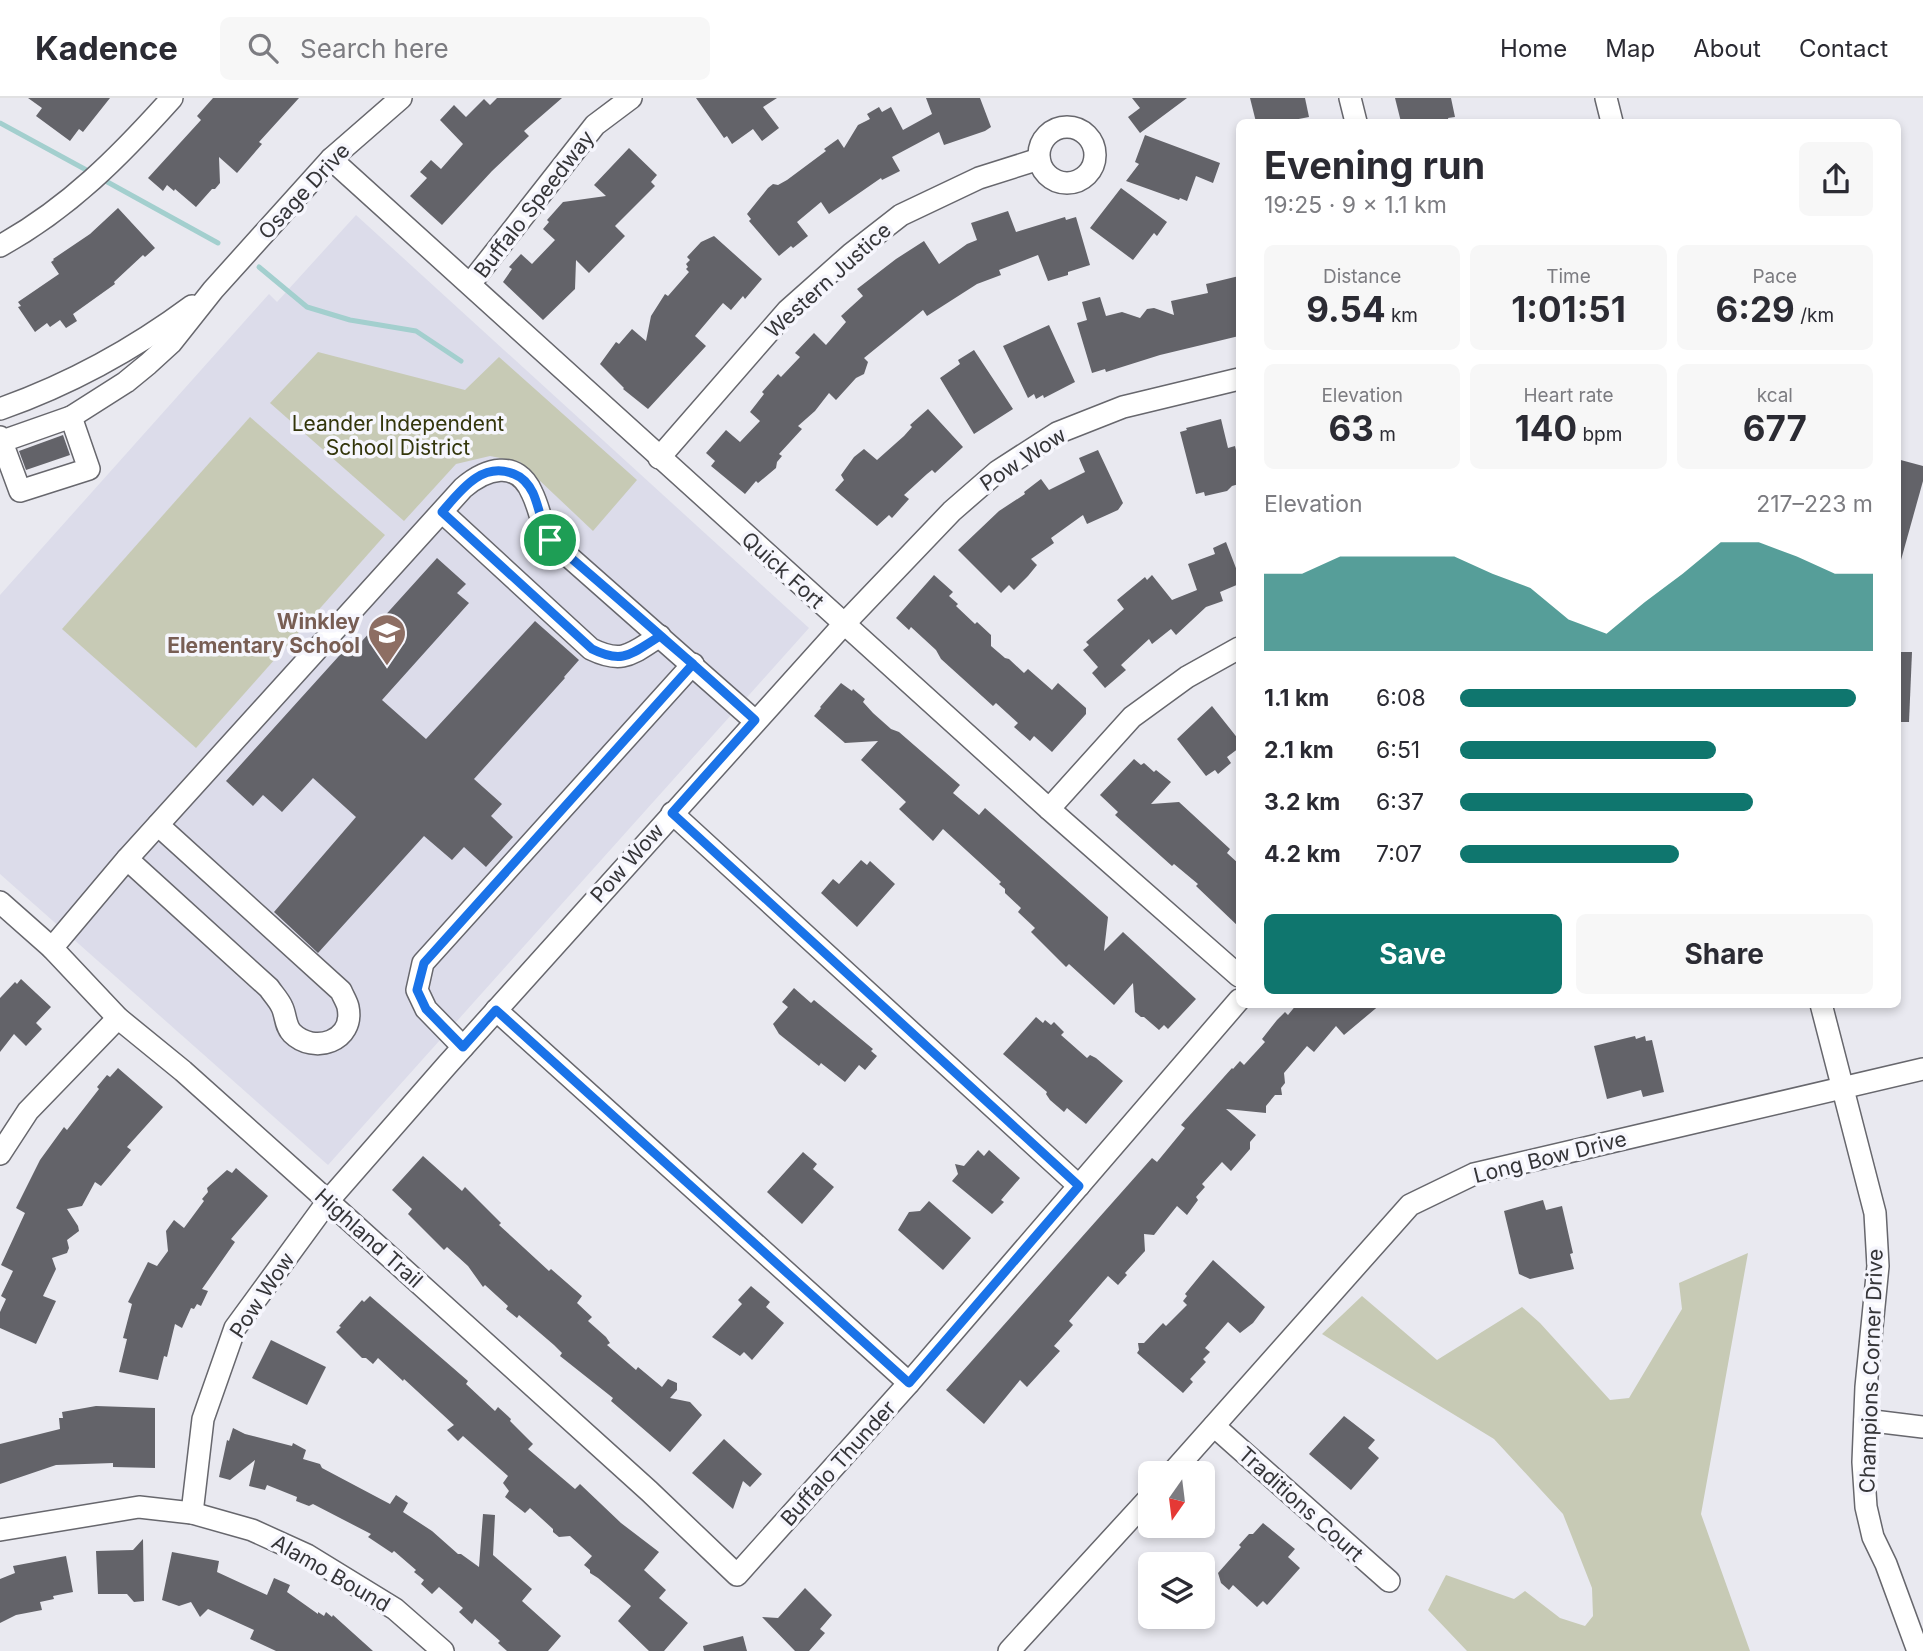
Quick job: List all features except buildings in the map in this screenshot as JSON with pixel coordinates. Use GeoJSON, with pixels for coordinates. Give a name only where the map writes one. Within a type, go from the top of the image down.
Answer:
{"type":"FeatureCollection","features":[{"type":"Feature","properties":{"kind":"street"},"geometry":{"type":"LineString","coordinates":[[0,246],[26,232],[85,189],[172,98]]}},
{"type":"Feature","properties":{"kind":"street","name":"Osage Drive"},"geometry":{"type":"LineString","coordinates":[[1,440],[71,417],[126,382],[148,364],[171,343],[213,290],[331,159],[401,98]]}},
{"type":"Feature","properties":{"kind":"street","name":"Buffalo Speedway"},"geometry":{"type":"LineString","coordinates":[[470,284],[595,125],[631,98]]}},
{"type":"Feature","properties":{"kind":"street"},"geometry":{"type":"LineString","coordinates":[[1350,98],[1355,119]]}},
{"type":"Feature","properties":{"kind":"street"},"geometry":{"type":"LineString","coordinates":[[1606,98],[1611,119]]}},
{"type":"Feature","properties":{"kind":"street","name":"Quick Fort"},"geometry":{"type":"LineString","coordinates":[[331,159],[1049,809],[1236,973]]}},
{"type":"Feature","properties":{"kind":"street","name":"Western Justice"},"geometry":{"type":"LineString","coordinates":[[659,458],[788,310],[851,254],[901,215],[979,178],[1039,159]]}},
{"type":"Feature","properties":{"kind":"street","name":"Osage Drive"},"geometry":{"type":"LineString","coordinates":[[0,409],[68,380],[117,355],[213,290]]}},
{"type":"Feature","properties":{"kind":"street","name":"Pow Wow"},"geometry":{"type":"LineString","coordinates":[[192,1513],[203,1419],[235,1328],[328,1201],[755,720],[952,510],[998,471],[1058,433],[1123,407],[1236,380]]}},
{"type":"Feature","properties":{"kind":"street"},"geometry":{"type":"LineString","coordinates":[[1,440],[20,491],[89,469],[71,417]]}},
{"type":"Feature","properties":{"kind":"street"},"geometry":{"type":"LineString","coordinates":[[52,948],[127,859],[463,488],[493,470],[520,476],[532,491],[541,524],[550,540],[755,720]]}},
{"type":"Feature","properties":{"kind":"street"},"geometry":{"type":"LineString","coordinates":[[442,512],[592,649],[609,657],[624,657],[660,636]]}},
{"type":"Feature","properties":{"kind":"street"},"geometry":{"type":"LineString","coordinates":[[1049,809],[1132,716],[1187,677],[1236,650]]}},
{"type":"Feature","properties":{"kind":"street"},"geometry":{"type":"LineString","coordinates":[[463,1047],[426,1009],[417,990],[424,963],[693,664]]}},
{"type":"Feature","properties":{"kind":"street"},"geometry":{"type":"LineString","coordinates":[[672,813],[1079,1186]]}},
{"type":"Feature","properties":{"kind":"street"},"geometry":{"type":"LineString","coordinates":[[127,859],[269,988],[283,1008],[293,1034],[309,1043],[320,1045],[333,1041],[342,1033],[348,1020],[348,1007],[341,991],[158,825]]}},
{"type":"Feature","properties":{"kind":"street","name":"Highland Trail"},"geometry":{"type":"LineString","coordinates":[[0,902],[52,948],[118,1018],[183,1071],[328,1201],[649,1491],[737,1575]]}},
{"type":"Feature","properties":{"kind":"street","name":"Buffalo Thunder"},"geometry":{"type":"LineString","coordinates":[[737,1575],[909,1383],[1236,1003]]}},
{"type":"Feature","properties":{"kind":"street","name":"Champions Corner Drive"},"geometry":{"type":"LineString","coordinates":[[1822,1008],[1875,1213],[1878,1266],[1865,1420],[1863,1462],[1866,1507],[1873,1537],[1886,1564],[1918,1651]]}},
{"type":"Feature","properties":{"kind":"street"},"geometry":{"type":"LineString","coordinates":[[496,1010],[909,1383]]}},
{"type":"Feature","properties":{"kind":"street"},"geometry":{"type":"LineString","coordinates":[[0,1154],[27,1111],[118,1018]]}},
{"type":"Feature","properties":{"kind":"street","name":"Long Bow Drive"},"geometry":{"type":"LineString","coordinates":[[1183,1461],[1410,1205],[1474,1174],[1923,1069]]}},
{"type":"Feature","properties":{"kind":"street"},"geometry":{"type":"LineString","coordinates":[[1865,1420],[1923,1427]]}},
{"type":"Feature","properties":{"kind":"street","name":"Traditions Court"},"geometry":{"type":"LineString","coordinates":[[1214,1426],[1389,1581]]}},
{"type":"Feature","properties":{"kind":"street","name":"Alamo Bound"},"geometry":{"type":"LineString","coordinates":[[0,1530],[139,1507],[192,1513],[252,1530],[307,1555],[395,1609],[443,1651]]}},
{"type":"Feature","properties":{"kind":"street"},"geometry":{"type":"LineString","coordinates":[[1009,1651],[1138,1510]]}},
{"type":"Feature","properties":{"kind":"shaded area","name":"Winkley Elementary School"},"geometry":{"type":"Polygon","coordinates":[[[356,215],[809,628],[328,1165],[0,874],[0,595],[269,294],[277,302],[356,215]]]}},
{"type":"Feature","properties":{"kind":"green space","name":"Leander Independent School District"},"geometry":{"type":"Polygon","coordinates":[[[318,352],[465,390],[499,357],[637,480],[593,531],[520,462],[490,456],[456,464],[404,521],[270,403],[318,352]]]}},
{"type":"Feature","properties":{"kind":"green space"},"geometry":{"type":"Polygon","coordinates":[[[250,417],[385,535],[196,748],[62,629],[250,417]]]}},
{"type":"Feature","properties":{"kind":"green space"},"geometry":{"type":"Polygon","coordinates":[[[1748,1253],[1701,1514],[1750,1651],[1467,1651],[1428,1610],[1446,1575],[1514,1599],[1525,1591],[1560,1618],[1585,1626],[1593,1616],[1592,1588],[1563,1514],[1494,1439],[1322,1334],[1362,1296],[1437,1360],[1522,1307],[1610,1400],[1629,1398],[1682,1309],[1679,1283],[1748,1253]]]}},
{"type":"Feature","properties":{"kind":"waterway"},"geometry":{"type":"LineString","coordinates":[[0,123],[90,172]]}},
{"type":"Feature","properties":{"kind":"waterway"},"geometry":{"type":"LineString","coordinates":[[102,179],[218,243]]}},
{"type":"Feature","properties":{"kind":"waterway"},"geometry":{"type":"LineString","coordinates":[[259,267],[307,307],[350,320],[416,331],[461,361]]}},
{"type":"Feature","properties":{"kind":"place","name":"Winkley Elementary School"},"geometry":{"type":"Point","coordinates":[387,667]}},
{"type":"Feature","properties":{"kind":"route"},"geometry":{"type":"LineString","coordinates":[[550,540],[541,524],[532,491],[520,476],[507,471],[493,470],[476,477],[442,512],[592,649],[609,657],[624,657],[660,636],[693,664],[424,963],[417,990],[426,1009],[463,1047],[496,1010],[909,1383],[1079,1186],[672,813],[755,720],[739,706],[644,621],[550,540]]}}]}
